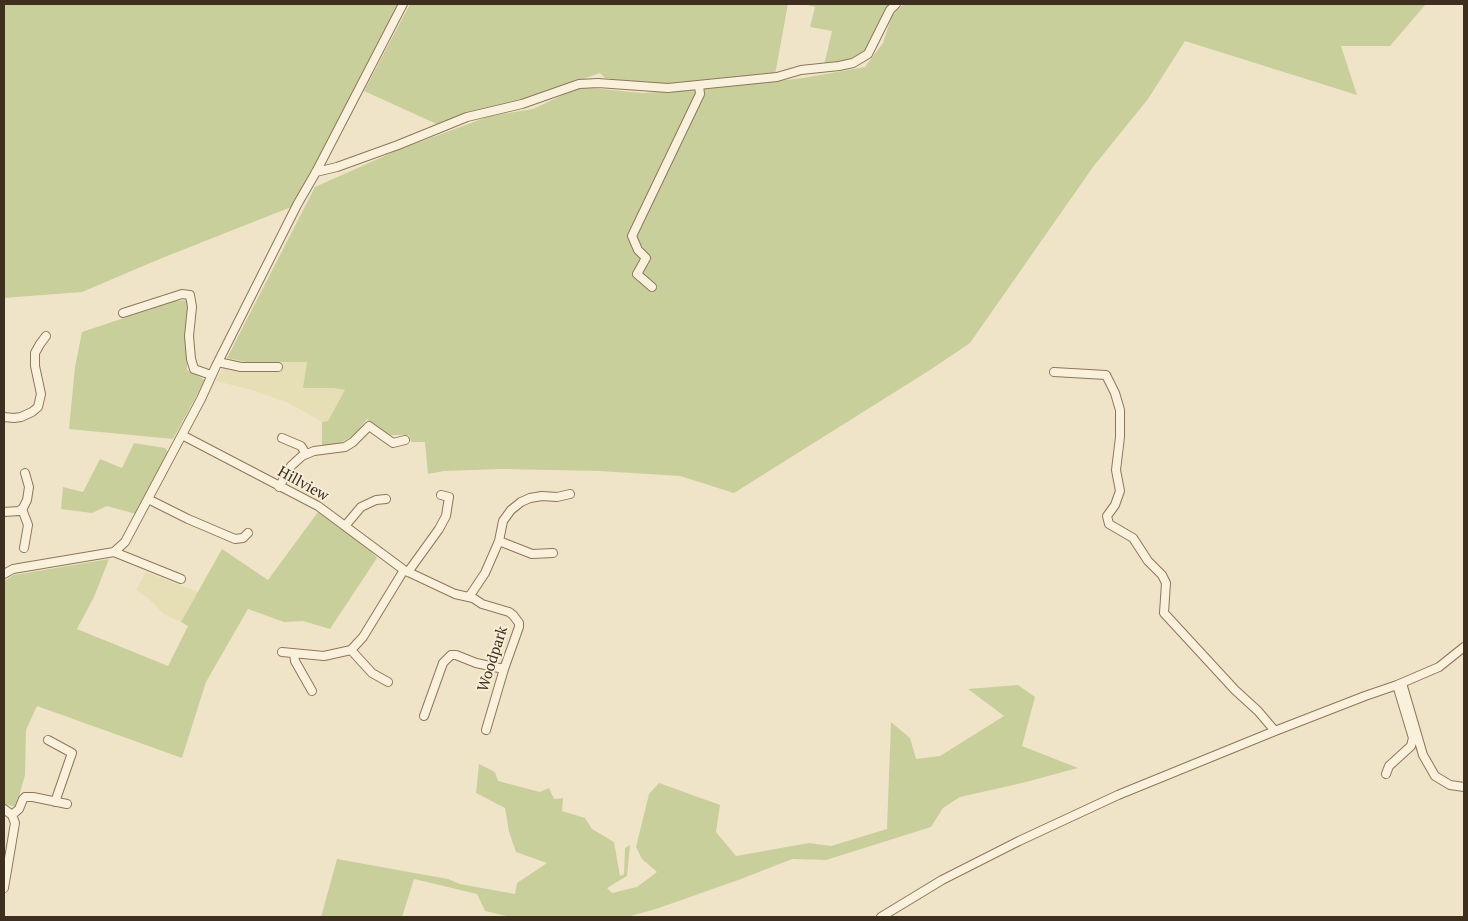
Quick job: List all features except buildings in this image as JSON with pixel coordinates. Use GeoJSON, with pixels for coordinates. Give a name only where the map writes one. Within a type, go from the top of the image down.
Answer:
{"type":"FeatureCollection","features":[{"type":"Feature","properties":{"kind":"street"},"geometry":{"type":"LineString","coordinates":[[4,574],[13,569],[114,552],[125,542],[182,435],[297,205],[403,4]]}},
{"type":"Feature","properties":{"kind":"street"},"geometry":{"type":"LineString","coordinates":[[316,172],[337,167],[398,145],[467,117],[522,104],[578,84],[598,83],[668,88],[777,78],[801,70],[839,66],[859,60],[868,54],[890,10],[896,4]]}},
{"type":"Feature","properties":{"kind":"street"},"geometry":{"type":"LineString","coordinates":[[652,287],[637,274],[646,258],[638,250],[632,236],[700,94],[699,85]]}},
{"type":"Feature","properties":{"kind":"street"},"geometry":{"type":"LineString","coordinates":[[122,313],[182,294],[190,295],[192,307],[189,336],[191,360],[194,369],[211,375]]}},
{"type":"Feature","properties":{"kind":"street"},"geometry":{"type":"LineString","coordinates":[[4,417],[21,417],[38,407],[41,394],[35,366],[35,353],[46,336]]}},
{"type":"Feature","properties":{"kind":"street"},"geometry":{"type":"LineString","coordinates":[[218,362],[241,367],[278,367]]}},
{"type":"Feature","properties":{"kind":"street"},"geometry":{"type":"LineString","coordinates":[[1054,372],[1106,375],[1115,392],[1120,410],[1120,437],[1116,470],[1120,491],[1115,505],[1107,516],[1109,524],[1133,538],[1148,561],[1162,575],[1166,583],[1164,613],[1275,730]]}},
{"type":"Feature","properties":{"kind":"street"},"geometry":{"type":"LineString","coordinates":[[279,486],[291,466],[306,454],[345,447],[353,442],[369,426],[393,443],[405,440]]}},
{"type":"Feature","properties":{"kind":"street","name":"Hillview"},"geometry":{"type":"LineString","coordinates":[[182,435],[318,506],[406,571],[442,588]]}},
{"type":"Feature","properties":{"kind":"street"},"geometry":{"type":"LineString","coordinates":[[282,438],[301,446],[306,454]]}},
{"type":"Feature","properties":{"kind":"street"},"geometry":{"type":"LineString","coordinates":[[4,512],[12,513],[22,509],[27,500],[29,491],[25,473]]}},
{"type":"Feature","properties":{"kind":"street"},"geometry":{"type":"LineString","coordinates":[[469,596],[485,572],[499,541],[505,516],[517,505],[530,498],[542,496],[557,497],[570,494]]}},
{"type":"Feature","properties":{"kind":"street"},"geometry":{"type":"LineString","coordinates":[[282,652],[324,656],[351,650],[363,637],[406,571],[439,529],[446,516],[449,497],[441,495]]}},
{"type":"Feature","properties":{"kind":"street"},"geometry":{"type":"LineString","coordinates":[[148,499],[235,539],[243,538],[248,533]]}},
{"type":"Feature","properties":{"kind":"street"},"geometry":{"type":"LineString","coordinates":[[345,526],[361,507],[376,500],[387,499]]}},
{"type":"Feature","properties":{"kind":"street"},"geometry":{"type":"LineString","coordinates":[[22,509],[28,525],[24,548]]}},
{"type":"Feature","properties":{"kind":"street"},"geometry":{"type":"LineString","coordinates":[[499,541],[532,554],[554,553]]}},
{"type":"Feature","properties":{"kind":"street"},"geometry":{"type":"LineString","coordinates":[[114,552],[181,580]]}},
{"type":"Feature","properties":{"kind":"street","name":"Woodpark"},"geometry":{"type":"LineString","coordinates":[[442,588],[456,594],[469,596],[482,604],[509,612],[519,623],[486,730]]}},
{"type":"Feature","properties":{"kind":"street"},"geometry":{"type":"LineString","coordinates":[[881,917],[942,880],[1019,841],[1118,795],[1275,730],[1400,684],[1439,667],[1464,647]]}},
{"type":"Feature","properties":{"kind":"street"},"geometry":{"type":"LineString","coordinates":[[351,650],[372,673],[388,682]]}},
{"type":"Feature","properties":{"kind":"street"},"geometry":{"type":"LineString","coordinates":[[294,654],[295,661],[312,691]]}},
{"type":"Feature","properties":{"kind":"street"},"geometry":{"type":"LineString","coordinates":[[424,716],[443,663],[451,655],[504,668]]}},
{"type":"Feature","properties":{"kind":"street"},"geometry":{"type":"LineString","coordinates":[[1386,774],[1389,766],[1411,746],[1413,738],[1400,684]]}},
{"type":"Feature","properties":{"kind":"street"},"geometry":{"type":"LineString","coordinates":[[1400,684],[1423,755],[1435,776],[1450,785],[1464,787]]}},
{"type":"Feature","properties":{"kind":"street"},"geometry":{"type":"LineString","coordinates":[[48,740],[72,753],[56,802]]}},
{"type":"Feature","properties":{"kind":"street"},"geometry":{"type":"LineString","coordinates":[[12,814],[18,809],[22,799],[26,797],[67,804]]}},
{"type":"Feature","properties":{"kind":"street"},"geometry":{"type":"LineString","coordinates":[[4,809],[12,814],[15,823],[4,888]]}},
{"type":"Feature","properties":{"kind":"shaded area"},"geometry":{"type":"Polygon","coordinates":[[[227,358],[247,362],[307,362],[304,388],[346,390],[328,421],[322,422],[289,403],[252,390],[216,381],[227,358]]]}},
{"type":"Feature","properties":{"kind":"shaded area"},"geometry":{"type":"Polygon","coordinates":[[[146,572],[198,592],[181,622],[164,614],[147,597],[136,590],[146,572]]]}},
{"type":"Feature","properties":{"kind":"green space"},"geometry":{"type":"Polygon","coordinates":[[[4,4],[399,4],[294,206],[82,292],[4,298],[4,4]]]}},
{"type":"Feature","properties":{"kind":"green space"},"geometry":{"type":"Polygon","coordinates":[[[410,4],[788,4],[775,75],[718,78],[661,85],[605,78],[600,73],[524,100],[441,126],[364,91],[410,4]]]}},
{"type":"Feature","properties":{"kind":"green space"},"geometry":{"type":"Polygon","coordinates":[[[803,4],[893,4],[869,48],[860,59],[824,65],[832,31],[810,27],[815,7],[803,4]]]}},
{"type":"Feature","properties":{"kind":"green space"},"geometry":{"type":"Polygon","coordinates":[[[904,4],[1426,4],[1390,46],[1341,46],[1357,95],[1185,41],[1148,99],[1093,167],[970,343],[734,493],[680,476],[599,471],[502,469],[444,471],[428,474],[425,442],[411,442],[409,435],[384,435],[367,419],[353,436],[334,446],[322,446],[322,422],[328,421],[345,390],[303,388],[307,362],[247,362],[227,358],[315,187],[398,150],[490,116],[533,109],[580,87],[643,93],[706,89],[803,78],[865,67],[883,43],[892,15],[904,4]]]}},
{"type":"Feature","properties":{"kind":"green space"},"geometry":{"type":"Polygon","coordinates":[[[189,300],[187,370],[205,380],[173,439],[69,429],[75,367],[82,332],[175,301],[189,300]]]}},
{"type":"Feature","properties":{"kind":"green space"},"geometry":{"type":"Polygon","coordinates":[[[134,443],[165,448],[168,452],[136,514],[107,506],[92,513],[61,509],[63,487],[83,492],[100,459],[122,468],[134,443]]]}},
{"type":"Feature","properties":{"kind":"green space"},"geometry":{"type":"Polygon","coordinates":[[[318,512],[367,547],[377,558],[330,629],[303,621],[284,622],[248,609],[206,682],[182,758],[37,706],[26,730],[25,775],[16,807],[4,804],[4,581],[14,575],[109,559],[94,597],[77,629],[168,666],[188,626],[181,622],[222,549],[268,580],[318,512]]]}},
{"type":"Feature","properties":{"kind":"green space"},"geometry":{"type":"Polygon","coordinates":[[[1018,685],[1035,697],[1022,746],[1078,768],[960,797],[943,808],[931,827],[826,860],[792,859],[656,909],[627,917],[511,917],[485,911],[477,894],[414,879],[402,917],[321,917],[337,859],[448,879],[460,884],[515,894],[517,883],[547,863],[516,852],[509,832],[505,808],[476,793],[479,764],[495,772],[498,781],[540,792],[549,788],[554,799],[563,798],[562,811],[585,818],[592,829],[614,842],[620,876],[624,874],[625,848],[630,845],[627,876],[607,888],[612,893],[637,887],[657,872],[642,859],[636,847],[649,794],[659,783],[720,805],[716,832],[736,856],[809,843],[831,846],[887,829],[891,722],[910,738],[916,759],[940,756],[1004,716],[968,689],[1018,685]]]}}]}
